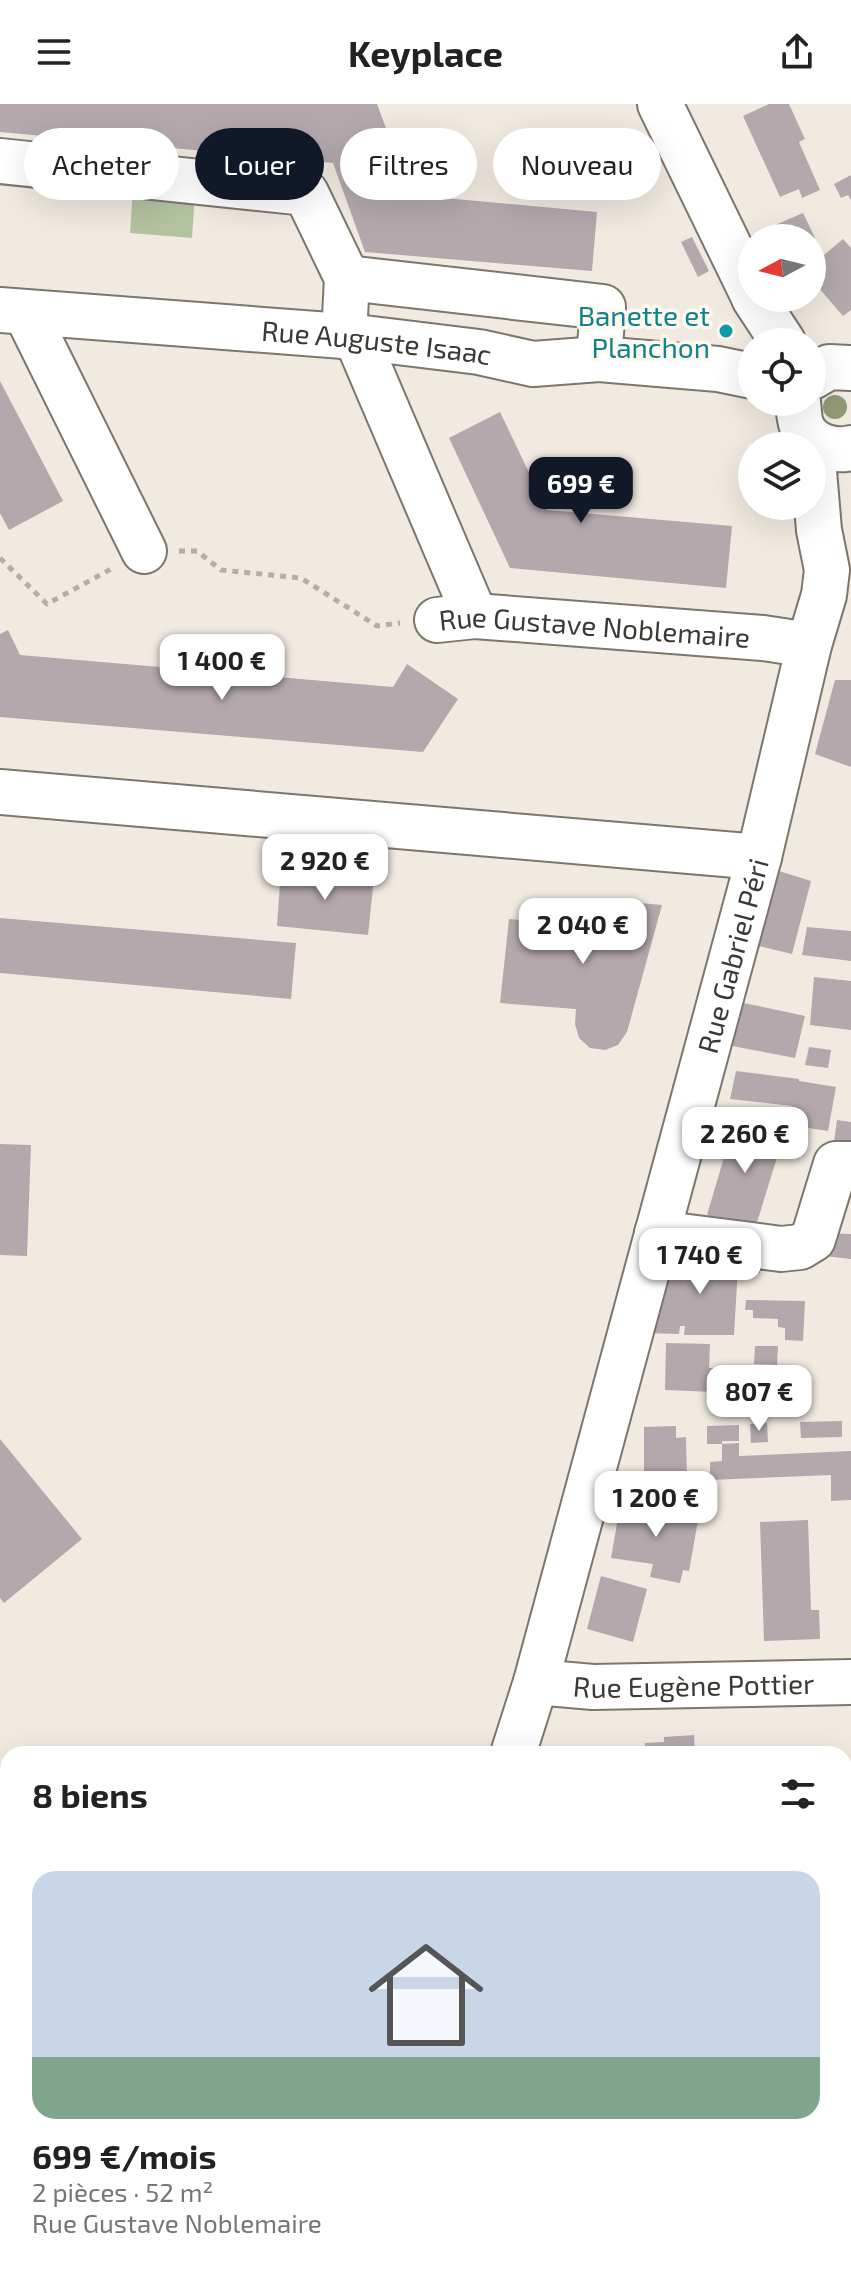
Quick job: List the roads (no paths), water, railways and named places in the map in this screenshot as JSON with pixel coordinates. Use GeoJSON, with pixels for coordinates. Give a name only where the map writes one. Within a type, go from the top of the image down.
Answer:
{"type":"FeatureCollection","features":[{"type":"Feature","properties":{"kind":"street"},"geometry":{"type":"LineString","coordinates":[[660,104],[754,328]]}},
{"type":"Feature","properties":{"kind":"street"},"geometry":{"type":"LineString","coordinates":[[0,161],[306,193],[347,278],[350,336]]}},
{"type":"Feature","properties":{"kind":"street"},"geometry":{"type":"LineString","coordinates":[[347,278],[603,307],[599,359]]}},
{"type":"Feature","properties":{"kind":"street"},"geometry":{"type":"LineString","coordinates":[[13,312],[144,551]]}},
{"type":"Feature","properties":{"kind":"street","name":"Rue Auguste Isaac"},"geometry":{"type":"LineString","coordinates":[[13,312],[350,336],[479,352],[533,364],[599,359],[738,341]]}},
{"type":"Feature","properties":{"kind":"street","name":"Rue Gustave Noblemaire"},"geometry":{"type":"LineString","coordinates":[[350,336],[456,618],[763,638],[809,645]]}},
{"type":"Feature","properties":{"kind":"street"},"geometry":{"type":"LineString","coordinates":[[826,369],[851,368]]}},
{"type":"Feature","properties":{"kind":"street"},"geometry":{"type":"LineString","coordinates":[[800,416],[802,429],[834,446]]}},
{"type":"Feature","properties":{"kind":"street","name":"Rue Gabriel Péri"},"geometry":{"type":"LineString","coordinates":[[516,1746],[536,1682],[759,857],[809,645],[824,595],[827,570],[819,530],[814,471],[834,446]]}},
{"type":"Feature","properties":{"kind":"street","name":"Rue Gabriel Péri"},"geometry":{"type":"LineString","coordinates":[[827,570],[842,539],[851,532]]}},
{"type":"Feature","properties":{"kind":"street"},"geometry":{"type":"LineString","coordinates":[[0,792],[759,857]]}},
{"type":"Feature","properties":{"kind":"street"},"geometry":{"type":"LineString","coordinates":[[657,1233],[781,1249],[800,1247],[813,1239],[836,1164],[851,1164]]}},
{"type":"Feature","properties":{"kind":"street","name":"Rue Eugène Pottier"},"geometry":{"type":"LineString","coordinates":[[536,1682],[593,1687],[851,1682]]}},
{"type":"Feature","properties":{"kind":"place","name":"Banette et Planchon"},"geometry":{"type":"Point","coordinates":[726,331]}}]}
